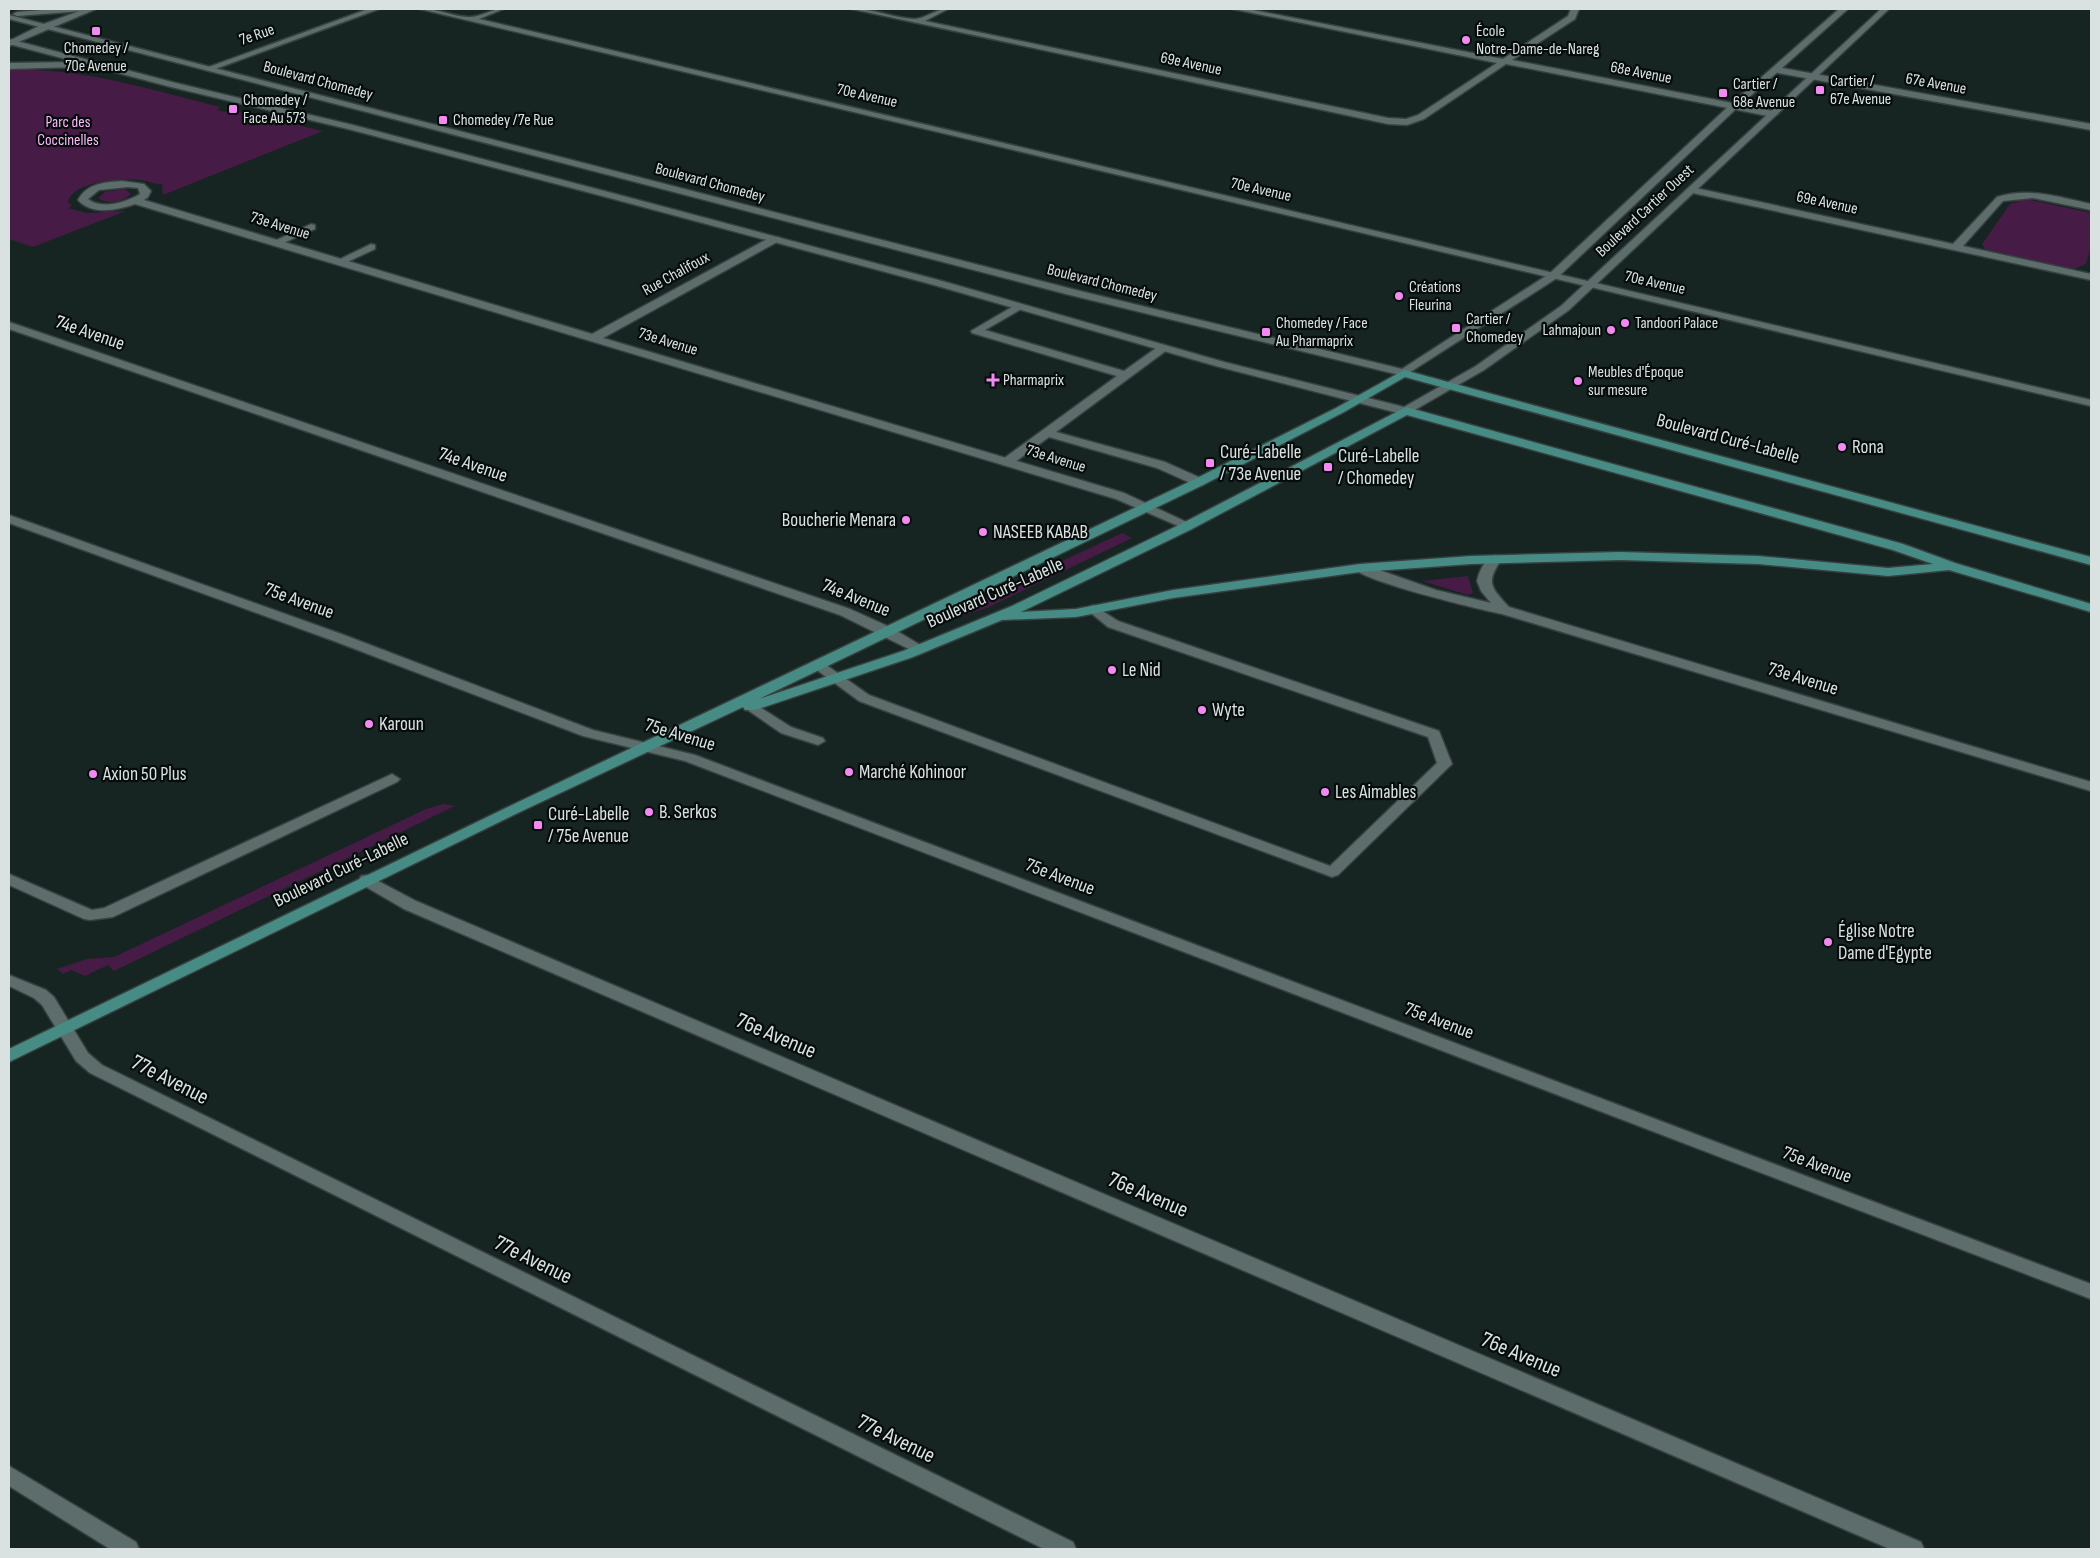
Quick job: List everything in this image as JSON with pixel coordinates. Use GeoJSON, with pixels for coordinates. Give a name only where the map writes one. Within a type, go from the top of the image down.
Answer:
{"type":"FeatureCollection","features":[{"type":"Feature","properties":{"kind":"main road","name":"Boulevard Curé-Labelle"},"geometry":{"type":"LineString","coordinates":[[747,704],[817,665],[1199,482],[1359,399],[1404,373],[2091,561]]}},
{"type":"Feature","properties":{"kind":"main road","name":"Boulevard Curé-Labelle"},"geometry":{"type":"LineString","coordinates":[[9,1056],[367,880],[694,725],[747,704],[835,678],[920,649],[996,618],[1187,525],[1406,411]]}},
{"type":"Feature","properties":{"kind":"main road"},"geometry":{"type":"LineString","coordinates":[[1406,411],[1898,547],[1950,566],[2091,608]]}},
{"type":"Feature","properties":{"kind":"main road"},"geometry":{"type":"LineString","coordinates":[[996,618],[1076,613],[1219,586],[1360,568],[1495,559],[1620,556],[1710,558],[1822,564],[1888,572],[1950,566]]}},
{"type":"Feature","properties":{"kind":"street"},"geometry":{"type":"LineString","coordinates":[[9,16],[82,9]]}},
{"type":"Feature","properties":{"kind":"street"},"geometry":{"type":"LineString","coordinates":[[9,42],[92,9]]}},
{"type":"Feature","properties":{"kind":"street","name":"7e Rue"},"geometry":{"type":"LineString","coordinates":[[206,69],[374,9]]}},
{"type":"Feature","properties":{"kind":"street","name":"70e Avenue"},"geometry":{"type":"LineString","coordinates":[[424,9],[2091,403]]}},
{"type":"Feature","properties":{"kind":"street"},"geometry":{"type":"LineString","coordinates":[[470,20],[499,9]]}},
{"type":"Feature","properties":{"kind":"street","name":"69e Avenue"},"geometry":{"type":"LineString","coordinates":[[856,9],[1388,121],[1407,122],[1421,117],[1507,62]]}},
{"type":"Feature","properties":{"kind":"street"},"geometry":{"type":"LineString","coordinates":[[917,22],[944,9]]}},
{"type":"Feature","properties":{"kind":"street","name":"68e Avenue"},"geometry":{"type":"LineString","coordinates":[[1237,9],[1773,114]]}},
{"type":"Feature","properties":{"kind":"street"},"geometry":{"type":"LineString","coordinates":[[1507,62],[1572,17],[1575,9]]}},
{"type":"Feature","properties":{"kind":"street","name":"Boulevard Cartier Ouest"},"geometry":{"type":"LineString","coordinates":[[1404,373],[1554,276],[1734,106],[1844,9]]}},
{"type":"Feature","properties":{"kind":"street","name":"Boulevard Cartier Ouest"},"geometry":{"type":"LineString","coordinates":[[1406,411],[1450,386],[1550,319],[1885,9]]}},
{"type":"Feature","properties":{"kind":"street","name":"Boulevard Chomedey"},"geometry":{"type":"LineString","coordinates":[[9,16],[44,27],[1064,290],[1404,373]]}},
{"type":"Feature","properties":{"kind":"street","name":"Boulevard Chomedey"},"geometry":{"type":"LineString","coordinates":[[9,42],[99,66],[350,127],[775,239],[1163,348],[1359,399]]}},
{"type":"Feature","properties":{"kind":"street"},"geometry":{"type":"LineString","coordinates":[[9,66],[99,66]]}},
{"type":"Feature","properties":{"kind":"street","name":"67e Avenue"},"geometry":{"type":"LineString","coordinates":[[1776,70],[2091,127]]}},
{"type":"Feature","properties":{"kind":"street","name":"73e Avenue"},"geometry":{"type":"LineString","coordinates":[[136,201],[145,195],[145,189],[128,184],[102,187],[89,192],[82,198],[88,204],[100,207],[122,205],[136,201],[275,242],[1120,496],[1187,525]]}},
{"type":"Feature","properties":{"kind":"street","name":"69e Avenue"},"geometry":{"type":"LineString","coordinates":[[1691,190],[2091,276]]}},
{"type":"Feature","properties":{"kind":"street"},"geometry":{"type":"LineString","coordinates":[[1956,247],[2000,199],[2008,195],[2026,195],[2091,207]]}},
{"type":"Feature","properties":{"kind":"street"},"geometry":{"type":"LineString","coordinates":[[275,242],[311,228]]}},
{"type":"Feature","properties":{"kind":"street","name":"Rue Chalifoux"},"geometry":{"type":"LineString","coordinates":[[594,338],[775,239]]}},
{"type":"Feature","properties":{"kind":"street"},"geometry":{"type":"LineString","coordinates":[[339,262],[371,247]]}},
{"type":"Feature","properties":{"kind":"street"},"geometry":{"type":"LineString","coordinates":[[1019,306],[976,331],[1126,374]]}},
{"type":"Feature","properties":{"kind":"street","name":"74e Avenue"},"geometry":{"type":"LineString","coordinates":[[9,325],[837,609],[887,631],[920,649]]}},
{"type":"Feature","properties":{"kind":"street"},"geometry":{"type":"LineString","coordinates":[[1007,462],[1163,348]]}},
{"type":"Feature","properties":{"kind":"street"},"geometry":{"type":"LineString","coordinates":[[1359,399],[1406,411]]}},
{"type":"Feature","properties":{"kind":"street"},"geometry":{"type":"LineString","coordinates":[[1047,433],[1161,465],[1199,482]]}},
{"type":"Feature","properties":{"kind":"street","name":"75e Avenue"},"geometry":{"type":"LineString","coordinates":[[9,518],[339,638],[588,733],[690,758],[2091,1292]]}},
{"type":"Feature","properties":{"kind":"street"},"geometry":{"type":"LineString","coordinates":[[1495,559],[1485,572],[1483,580],[1490,593],[1504,610]]}},
{"type":"Feature","properties":{"kind":"street","name":"73e Avenue"},"geometry":{"type":"LineString","coordinates":[[1360,568],[1468,604],[1504,610],[2091,787]]}},
{"type":"Feature","properties":{"kind":"street"},"geometry":{"type":"LineString","coordinates":[[817,665],[864,698],[1332,872],[1445,764],[1434,734],[1113,624],[1093,610]]}},
{"type":"Feature","properties":{"kind":"street"},"geometry":{"type":"LineString","coordinates":[[747,704],[786,730],[818,741]]}},
{"type":"Feature","properties":{"kind":"street"},"geometry":{"type":"LineString","coordinates":[[9,879],[90,915],[107,913],[392,779]]}},
{"type":"Feature","properties":{"kind":"street","name":"76e Avenue"},"geometry":{"type":"LineString","coordinates":[[367,880],[410,905],[1913,1549]]}},
{"type":"Feature","properties":{"kind":"street","name":"77e Avenue"},"geometry":{"type":"LineString","coordinates":[[9,980],[40,994],[48,1001],[82,1057],[96,1069],[1065,1549]]}},
{"type":"Feature","properties":{"kind":"street"},"geometry":{"type":"LineString","coordinates":[[9,1475],[128,1549]]}},
{"type":"Feature","properties":{"kind":"green space","name":"Parc des Coccinelles"},"geometry":{"type":"Polygon","coordinates":[[[9,70],[63,72],[116,81],[221,107],[217,110],[227,112],[232,110],[323,131],[163,195],[162,184],[142,180],[99,182],[88,185],[72,195],[68,202],[72,206],[68,208],[87,213],[126,211],[33,247],[9,239],[9,70]]]}},
{"type":"Feature","properties":{"kind":"green space"},"geometry":{"type":"Polygon","coordinates":[[[125,189],[131,194],[120,201],[111,202],[98,198],[105,192],[125,189]]]}},
{"type":"Feature","properties":{"kind":"green space"},"geometry":{"type":"Polygon","coordinates":[[[2026,199],[2091,213],[2091,247],[2086,264],[2074,269],[2065,269],[1985,249],[1982,244],[2010,204],[2026,199]]]}},
{"type":"Feature","properties":{"kind":"green space"},"geometry":{"type":"Polygon","coordinates":[[[1122,533],[1132,538],[987,608],[944,621],[940,618],[1122,533]]]}},
{"type":"Feature","properties":{"kind":"green space"},"geometry":{"type":"Polygon","coordinates":[[[1468,576],[1473,593],[1468,595],[1422,581],[1468,576]]]}},
{"type":"Feature","properties":{"kind":"green space"},"geometry":{"type":"Polygon","coordinates":[[[444,804],[455,806],[114,971],[108,965],[85,976],[71,970],[63,974],[57,969],[87,959],[114,957],[426,809],[444,804]]]}},
{"type":"Feature","properties":{"kind":"place","name":"Chomedey / 70e Avenue"},"geometry":{"type":"Point","coordinates":[96,31]}},
{"type":"Feature","properties":{"kind":"place","name":"École Notre-Dame-de-Nareg"},"geometry":{"type":"Point","coordinates":[1466,40]}},
{"type":"Feature","properties":{"kind":"place","name":"Cartier / 67e Avenue"},"geometry":{"type":"Point","coordinates":[1820,90]}},
{"type":"Feature","properties":{"kind":"place","name":"Cartier / 68e Avenue"},"geometry":{"type":"Point","coordinates":[1723,93]}},
{"type":"Feature","properties":{"kind":"place","name":"Chomedey / Face Au 573"},"geometry":{"type":"Point","coordinates":[233,109]}},
{"type":"Feature","properties":{"kind":"place","name":"Chomedey /7e Rue"},"geometry":{"type":"Point","coordinates":[443,120]}},
{"type":"Feature","properties":{"kind":"place","name":"Créations Fleurina"},"geometry":{"type":"Point","coordinates":[1399,296]}},
{"type":"Feature","properties":{"kind":"place","name":"Tandoori Palace"},"geometry":{"type":"Point","coordinates":[1625,323]}},
{"type":"Feature","properties":{"kind":"place","name":"Cartier / Chomedey"},"geometry":{"type":"Point","coordinates":[1456,328]}},
{"type":"Feature","properties":{"kind":"place","name":"Lahmajoun"},"geometry":{"type":"Point","coordinates":[1611,330]}},
{"type":"Feature","properties":{"kind":"place","name":"Chomedey / Face Au Pharmaprix"},"geometry":{"type":"Point","coordinates":[1266,332]}},
{"type":"Feature","properties":{"kind":"place","name":"Pharmaprix"},"geometry":{"type":"Point","coordinates":[993,380]}},
{"type":"Feature","properties":{"kind":"place","name":"Meubles d'Époque sur mesure"},"geometry":{"type":"Point","coordinates":[1578,381]}},
{"type":"Feature","properties":{"kind":"place","name":"Rona"},"geometry":{"type":"Point","coordinates":[1842,447]}},
{"type":"Feature","properties":{"kind":"place","name":"Curé-Labelle / 73e Avenue"},"geometry":{"type":"Point","coordinates":[1210,463]}},
{"type":"Feature","properties":{"kind":"place","name":"Curé-Labelle / Chomedey"},"geometry":{"type":"Point","coordinates":[1328,467]}},
{"type":"Feature","properties":{"kind":"place","name":"Boucherie Menara"},"geometry":{"type":"Point","coordinates":[906,520]}},
{"type":"Feature","properties":{"kind":"place","name":"NASEEB KABAB"},"geometry":{"type":"Point","coordinates":[983,532]}},
{"type":"Feature","properties":{"kind":"place","name":"Le Nid"},"geometry":{"type":"Point","coordinates":[1112,670]}},
{"type":"Feature","properties":{"kind":"place","name":"Wyte"},"geometry":{"type":"Point","coordinates":[1202,710]}},
{"type":"Feature","properties":{"kind":"place","name":"Karoun"},"geometry":{"type":"Point","coordinates":[369,724]}},
{"type":"Feature","properties":{"kind":"place","name":"Marché Kohinoor"},"geometry":{"type":"Point","coordinates":[849,772]}},
{"type":"Feature","properties":{"kind":"place","name":"Axion 50 Plus"},"geometry":{"type":"Point","coordinates":[93,774]}},
{"type":"Feature","properties":{"kind":"place","name":"Les Aimables"},"geometry":{"type":"Point","coordinates":[1325,792]}},
{"type":"Feature","properties":{"kind":"place","name":"B. Serkos"},"geometry":{"type":"Point","coordinates":[649,812]}},
{"type":"Feature","properties":{"kind":"place","name":"Curé-Labelle / 75e Avenue"},"geometry":{"type":"Point","coordinates":[538,825]}},
{"type":"Feature","properties":{"kind":"place","name":"Église Notre Dame d'Egypte"},"geometry":{"type":"Point","coordinates":[1828,942]}}]}
